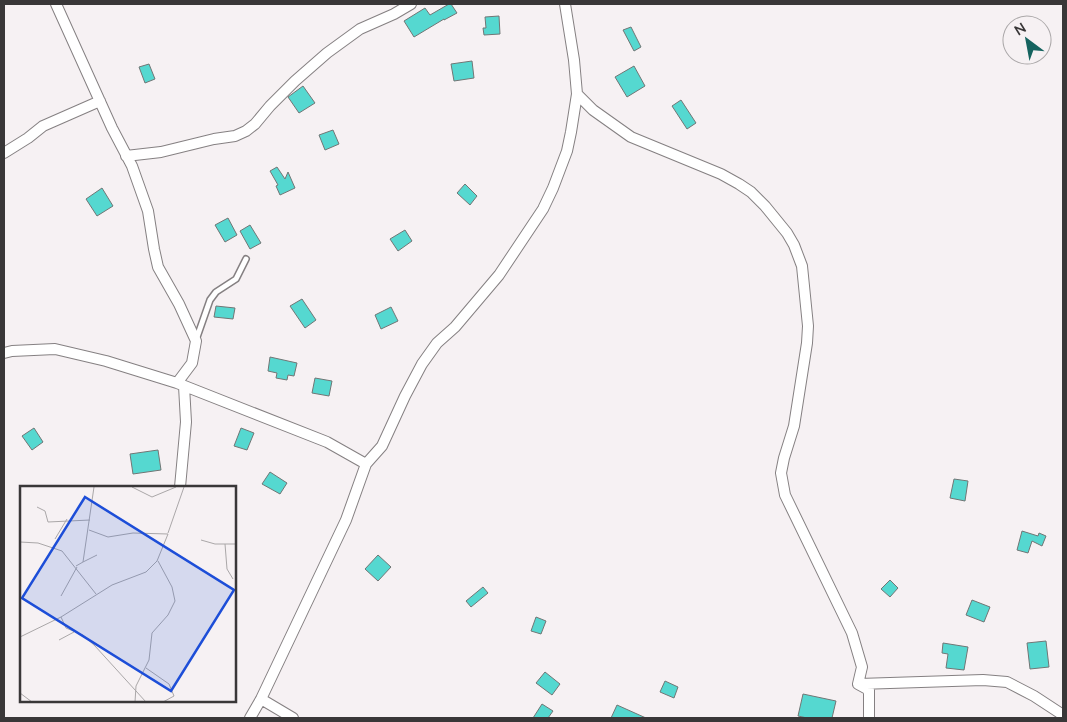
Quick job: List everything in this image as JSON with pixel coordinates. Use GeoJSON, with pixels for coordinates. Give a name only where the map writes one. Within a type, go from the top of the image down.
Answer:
{"type":"FeatureCollection","features":[{"type":"Feature","properties":{"kind":"street"},"geometry":{"type":"LineString","coordinates":[[56,4],[112,128],[132,166],[148,211],[158,267],[179,304],[196,341],[192,363],[180,384],[186,422],[180,486]]}},
{"type":"Feature","properties":{"kind":"street"},"geometry":{"type":"LineString","coordinates":[[126,156],[161,152],[214,139],[235,136],[246,131],[255,124],[295,81],[327,53],[360,29],[411,4]]}},
{"type":"Feature","properties":{"kind":"street"},"geometry":{"type":"LineString","coordinates":[[250,718],[346,520],[366,464],[382,446],[405,396],[425,359],[499,275],[543,209],[560,172],[572,132],[577,94],[574,60],[565,4]]}},
{"type":"Feature","properties":{"kind":"street"},"geometry":{"type":"LineString","coordinates":[[577,94],[593,110],[631,137],[721,174],[751,192],[787,233],[794,245],[802,266],[807,316],[807,343],[794,426],[784,458],[783,485],[785,495],[852,633],[862,667],[858,684]]}},
{"type":"Feature","properties":{"kind":"street"},"geometry":{"type":"LineString","coordinates":[[4,152],[28,138],[43,126],[100,101]]}},
{"type":"Feature","properties":{"kind":"street"},"geometry":{"type":"LineString","coordinates":[[4,353],[55,349],[106,361],[180,384],[327,442],[366,464]]}},
{"type":"Feature","properties":{"kind":"street"},"geometry":{"type":"LineString","coordinates":[[858,684],[983,680],[1007,682],[1034,696],[1063,715]]}},
{"type":"Feature","properties":{"kind":"street"},"geometry":{"type":"LineString","coordinates":[[858,684],[869,690],[869,718]]}},
{"type":"Feature","properties":{"kind":"street"},"geometry":{"type":"LineString","coordinates":[[261,698],[293,718]]}},
{"type":"Feature","properties":{"kind":"lane"},"geometry":{"type":"LineString","coordinates":[[196,341],[210,300],[216,292],[236,279],[246,259]]}},
{"type":"Feature","properties":{"kind":"building"},"geometry":{"type":"Polygon","coordinates":[[[449,4],[457,13],[414,37],[404,21],[425,8],[430,15],[449,4]]]}},
{"type":"Feature","properties":{"kind":"building"},"geometry":{"type":"Polygon","coordinates":[[[499,16],[500,34],[484,35],[483,28],[486,28],[485,17],[499,16]]]}},
{"type":"Feature","properties":{"kind":"building"},"geometry":{"type":"Polygon","coordinates":[[[631,27],[641,47],[634,51],[623,30],[631,27]]]}},
{"type":"Feature","properties":{"kind":"building"},"geometry":{"type":"Polygon","coordinates":[[[472,61],[474,78],[454,81],[451,64],[472,61]]]}},
{"type":"Feature","properties":{"kind":"building"},"geometry":{"type":"Polygon","coordinates":[[[149,64],[155,79],[145,83],[139,67],[149,64]]]}},
{"type":"Feature","properties":{"kind":"building"},"geometry":{"type":"Polygon","coordinates":[[[634,66],[645,86],[627,97],[615,77],[634,66]]]}},
{"type":"Feature","properties":{"kind":"building"},"geometry":{"type":"Polygon","coordinates":[[[303,86],[315,103],[299,113],[288,97],[303,86]]]}},
{"type":"Feature","properties":{"kind":"building"},"geometry":{"type":"Polygon","coordinates":[[[681,100],[696,123],[687,129],[672,106],[681,100]]]}},
{"type":"Feature","properties":{"kind":"building"},"geometry":{"type":"Polygon","coordinates":[[[333,130],[339,144],[325,150],[319,135],[333,130]]]}},
{"type":"Feature","properties":{"kind":"building"},"geometry":{"type":"Polygon","coordinates":[[[277,167],[285,179],[288,172],[295,188],[280,195],[276,186],[278,185],[270,171],[277,167]]]}},
{"type":"Feature","properties":{"kind":"building"},"geometry":{"type":"Polygon","coordinates":[[[465,184],[477,196],[470,205],[457,193],[465,184]]]}},
{"type":"Feature","properties":{"kind":"building"},"geometry":{"type":"Polygon","coordinates":[[[102,188],[113,206],[97,216],[86,199],[102,188]]]}},
{"type":"Feature","properties":{"kind":"building"},"geometry":{"type":"Polygon","coordinates":[[[228,218],[237,235],[225,242],[215,225],[228,218]]]}},
{"type":"Feature","properties":{"kind":"building"},"geometry":{"type":"Polygon","coordinates":[[[250,225],[261,243],[250,249],[240,231],[250,225]]]}},
{"type":"Feature","properties":{"kind":"building"},"geometry":{"type":"Polygon","coordinates":[[[405,230],[412,241],[398,251],[390,239],[405,230]]]}},
{"type":"Feature","properties":{"kind":"building"},"geometry":{"type":"Polygon","coordinates":[[[302,299],[316,320],[305,328],[290,306],[302,299]]]}},
{"type":"Feature","properties":{"kind":"building"},"geometry":{"type":"Polygon","coordinates":[[[216,306],[235,308],[233,319],[214,317],[216,306]]]}},
{"type":"Feature","properties":{"kind":"building"},"geometry":{"type":"Polygon","coordinates":[[[391,307],[398,321],[381,329],[375,315],[391,307]]]}},
{"type":"Feature","properties":{"kind":"building"},"geometry":{"type":"Polygon","coordinates":[[[270,357],[297,363],[294,376],[288,375],[287,380],[276,378],[277,373],[268,371],[270,357]]]}},
{"type":"Feature","properties":{"kind":"building"},"geometry":{"type":"Polygon","coordinates":[[[315,378],[332,381],[329,396],[312,393],[315,378]]]}},
{"type":"Feature","properties":{"kind":"building"},"geometry":{"type":"Polygon","coordinates":[[[34,428],[43,442],[32,450],[22,436],[34,428]]]}},
{"type":"Feature","properties":{"kind":"building"},"geometry":{"type":"Polygon","coordinates":[[[241,428],[254,433],[247,450],[234,446],[241,428]]]}},
{"type":"Feature","properties":{"kind":"building"},"geometry":{"type":"Polygon","coordinates":[[[158,450],[161,470],[133,474],[130,454],[158,450]]]}},
{"type":"Feature","properties":{"kind":"building"},"geometry":{"type":"Polygon","coordinates":[[[270,472],[287,483],[280,494],[262,484],[270,472]]]}},
{"type":"Feature","properties":{"kind":"building"},"geometry":{"type":"Polygon","coordinates":[[[954,479],[968,481],[965,501],[950,498],[954,479]]]}},
{"type":"Feature","properties":{"kind":"building"},"geometry":{"type":"Polygon","coordinates":[[[1022,531],[1038,536],[1039,533],[1046,536],[1042,546],[1032,541],[1028,553],[1017,550],[1022,531]]]}},
{"type":"Feature","properties":{"kind":"building"},"geometry":{"type":"Polygon","coordinates":[[[378,555],[391,567],[378,581],[365,569],[378,555]]]}},
{"type":"Feature","properties":{"kind":"building"},"geometry":{"type":"Polygon","coordinates":[[[890,580],[898,588],[890,597],[881,589],[890,580]]]}},
{"type":"Feature","properties":{"kind":"building"},"geometry":{"type":"Polygon","coordinates":[[[483,587],[488,593],[471,607],[466,601],[483,587]]]}},
{"type":"Feature","properties":{"kind":"building"},"geometry":{"type":"Polygon","coordinates":[[[972,600],[990,607],[984,622],[966,615],[972,600]]]}},
{"type":"Feature","properties":{"kind":"building"},"geometry":{"type":"Polygon","coordinates":[[[536,617],[546,621],[541,634],[531,631],[536,617]]]}},
{"type":"Feature","properties":{"kind":"building"},"geometry":{"type":"Polygon","coordinates":[[[1046,641],[1049,667],[1030,669],[1027,643],[1046,641]]]}},
{"type":"Feature","properties":{"kind":"building"},"geometry":{"type":"Polygon","coordinates":[[[943,643],[968,647],[964,670],[946,668],[948,654],[942,653],[943,643]]]}},
{"type":"Feature","properties":{"kind":"building"},"geometry":{"type":"Polygon","coordinates":[[[545,672],[560,684],[552,695],[536,683],[545,672]]]}},
{"type":"Feature","properties":{"kind":"building"},"geometry":{"type":"Polygon","coordinates":[[[665,681],[678,687],[674,698],[660,692],[665,681]]]}},
{"type":"Feature","properties":{"kind":"building"},"geometry":{"type":"Polygon","coordinates":[[[803,694],[836,701],[832,718],[798,716],[803,694]]]}},
{"type":"Feature","properties":{"kind":"building"},"geometry":{"type":"Polygon","coordinates":[[[542,704],[553,711],[548,718],[533,718],[542,704]]]}},
{"type":"Feature","properties":{"kind":"building"},"geometry":{"type":"Polygon","coordinates":[[[617,705],[646,718],[611,718],[617,705]]]}}]}
